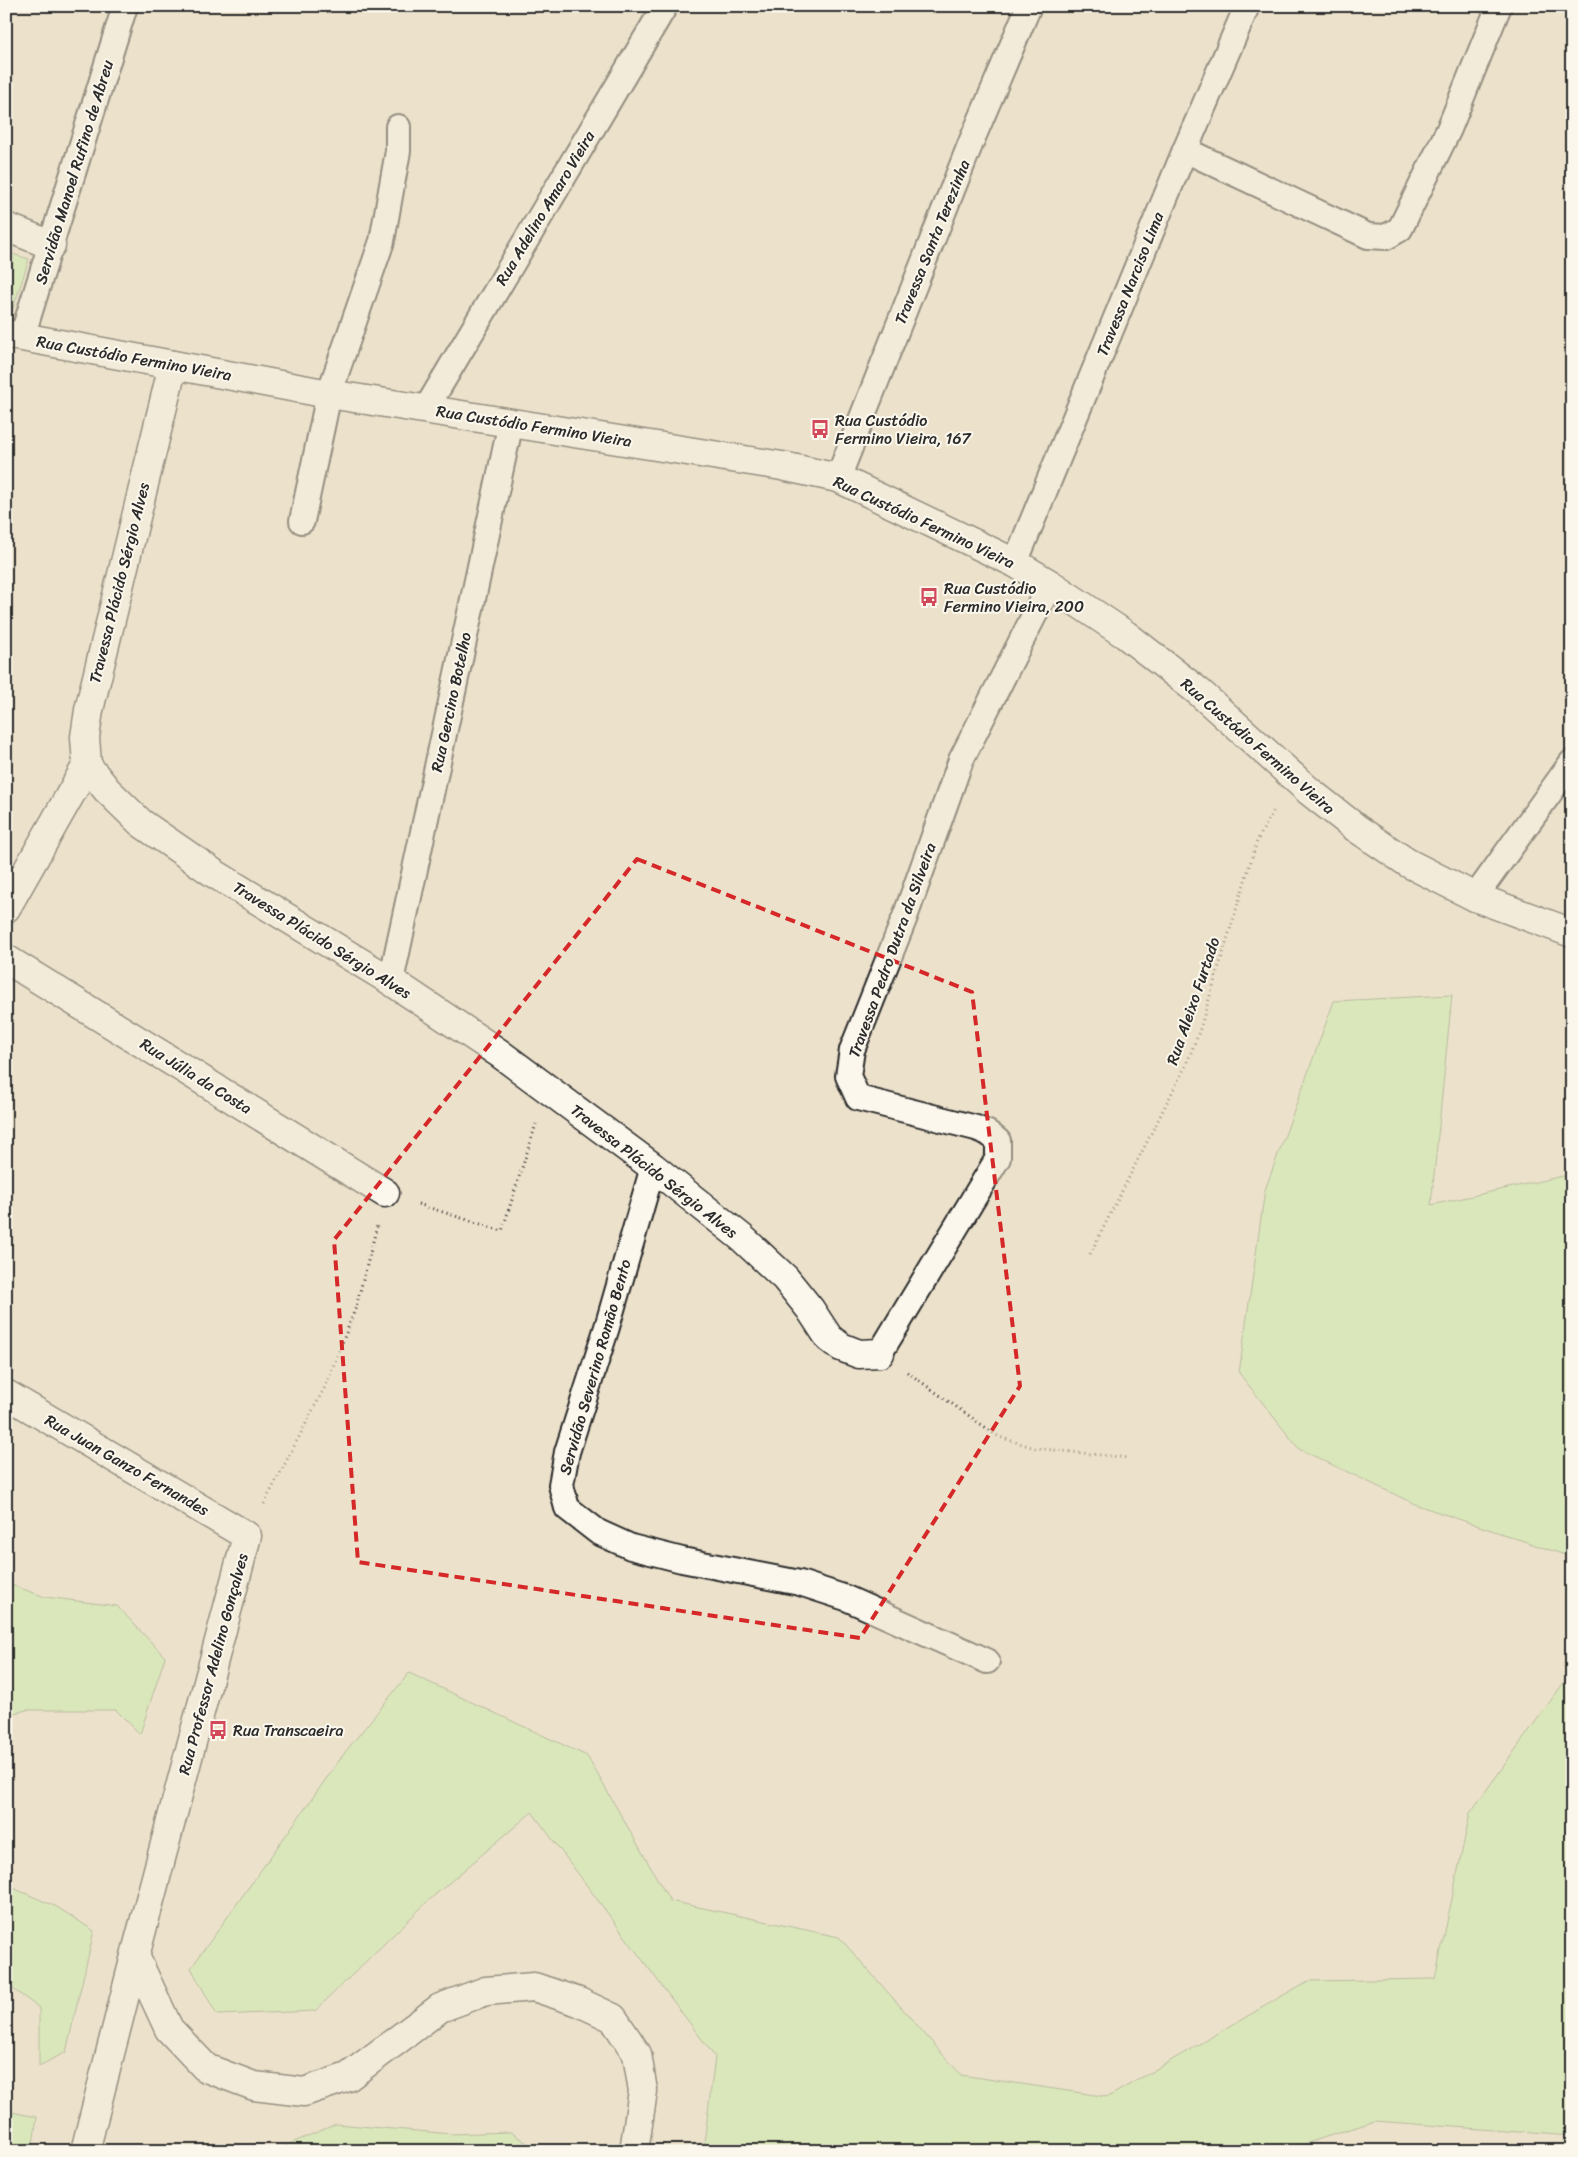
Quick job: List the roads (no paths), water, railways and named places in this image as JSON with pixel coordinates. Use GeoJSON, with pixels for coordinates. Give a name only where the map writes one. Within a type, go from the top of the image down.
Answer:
{"type":"FeatureCollection","features":[{"type":"Feature","properties":{"kind":"street"},"geometry":{"type":"LineString","coordinates":[[6,227],[51,245]]}},
{"type":"Feature","properties":{"kind":"street","name":"Rua Custódio Fermino Vieira"},"geometry":{"type":"LineString","coordinates":[[14,336],[329,394],[782,466],[838,478],[1015,563],[1126,635],[1199,692],[1294,778],[1356,828],[1408,863],[1475,897],[1572,933]]}},
{"type":"Feature","properties":{"kind":"street","name":"Travessa Plácido Sérgio Alves"},"geometry":{"type":"LineString","coordinates":[[173,365],[88,710],[85,737],[88,764],[107,790],[141,823],[215,874],[391,981],[499,1053],[653,1167],[742,1238],[785,1278],[810,1309],[829,1338],[841,1347],[859,1354],[880,1353]]}},
{"type":"Feature","properties":{"kind":"street"},"geometry":{"type":"LineString","coordinates":[[6,908],[88,764]]}},
{"type":"Feature","properties":{"kind":"street","name":"Rua Júlia da Costa"},"geometry":{"type":"LineString","coordinates":[[6,959],[385,1194]]}},
{"type":"Feature","properties":{"kind":"street","name":"Rua Juan Ganzo Fernandes"},"geometry":{"type":"LineString","coordinates":[[6,1394],[247,1536]]}},
{"type":"Feature","properties":{"kind":"street","name":"Rua Professor Adelino Gonçalves"},"geometry":{"type":"LineString","coordinates":[[85,2151],[247,1536]]}},
{"type":"Feature","properties":{"kind":"street"},"geometry":{"type":"LineString","coordinates":[[135,1956],[168,2029],[206,2068],[254,2086],[304,2092],[348,2077],[440,2008],[486,1991],[534,1987],[579,2002],[613,2018],[637,2054],[643,2091],[634,2151]]}},
{"type":"Feature","properties":{"kind":"lane","name":"Servidão Manoel Rufino de Abreu"},"geometry":{"type":"LineString","coordinates":[[14,336],[51,245],[125,6]]}},
{"type":"Feature","properties":{"kind":"lane","name":"Rua Adelino Amaro Vieira"},"geometry":{"type":"LineString","coordinates":[[426,409],[665,6]]}},
{"type":"Feature","properties":{"kind":"lane","name":"Travessa Santa Terezinha"},"geometry":{"type":"LineString","coordinates":[[838,478],[972,140],[1029,6]]}},
{"type":"Feature","properties":{"kind":"lane","name":"Travessa Narciso Lima"},"geometry":{"type":"LineString","coordinates":[[1015,563],[1185,150],[1247,6]]}},
{"type":"Feature","properties":{"kind":"lane"},"geometry":{"type":"LineString","coordinates":[[1185,150],[1368,236],[1386,237],[1400,229],[1436,158],[1499,6]]}},
{"type":"Feature","properties":{"kind":"lane"},"geometry":{"type":"LineString","coordinates":[[302,521],[329,394],[382,241],[398,151],[398,127]]}},
{"type":"Feature","properties":{"kind":"lane","name":"Rua Gercino Botelho"},"geometry":{"type":"LineString","coordinates":[[391,981],[511,422]]}},
{"type":"Feature","properties":{"kind":"lane","name":"Travessa Pedro Dutra da Silveira"},"geometry":{"type":"LineString","coordinates":[[880,1353],[998,1158],[998,1140],[976,1128],[858,1098],[848,1076],[852,1050],[905,917],[961,760],[1050,584]]}},
{"type":"Feature","properties":{"kind":"lane"},"geometry":{"type":"LineString","coordinates":[[1475,897],[1572,762]]}},
{"type":"Feature","properties":{"kind":"lane","name":"Servidão Severino Romão Bento"},"geometry":{"type":"LineString","coordinates":[[653,1167],[607,1327],[567,1452],[561,1485],[567,1508],[598,1532],[631,1548],[800,1583],[846,1598],[987,1661]]}},
{"type":"Feature","properties":{"kind":"place","name":"Rua Custódio Fermino Vieira, 167"},"geometry":{"type":"Point","coordinates":[820,429]}},
{"type":"Feature","properties":{"kind":"place","name":"Rua Custódio Fermino Vieira, 200"},"geometry":{"type":"Point","coordinates":[929,597]}},
{"type":"Feature","properties":{"kind":"place","name":"Rua Transcaeira"},"geometry":{"type":"Point","coordinates":[218,1730]}}]}
